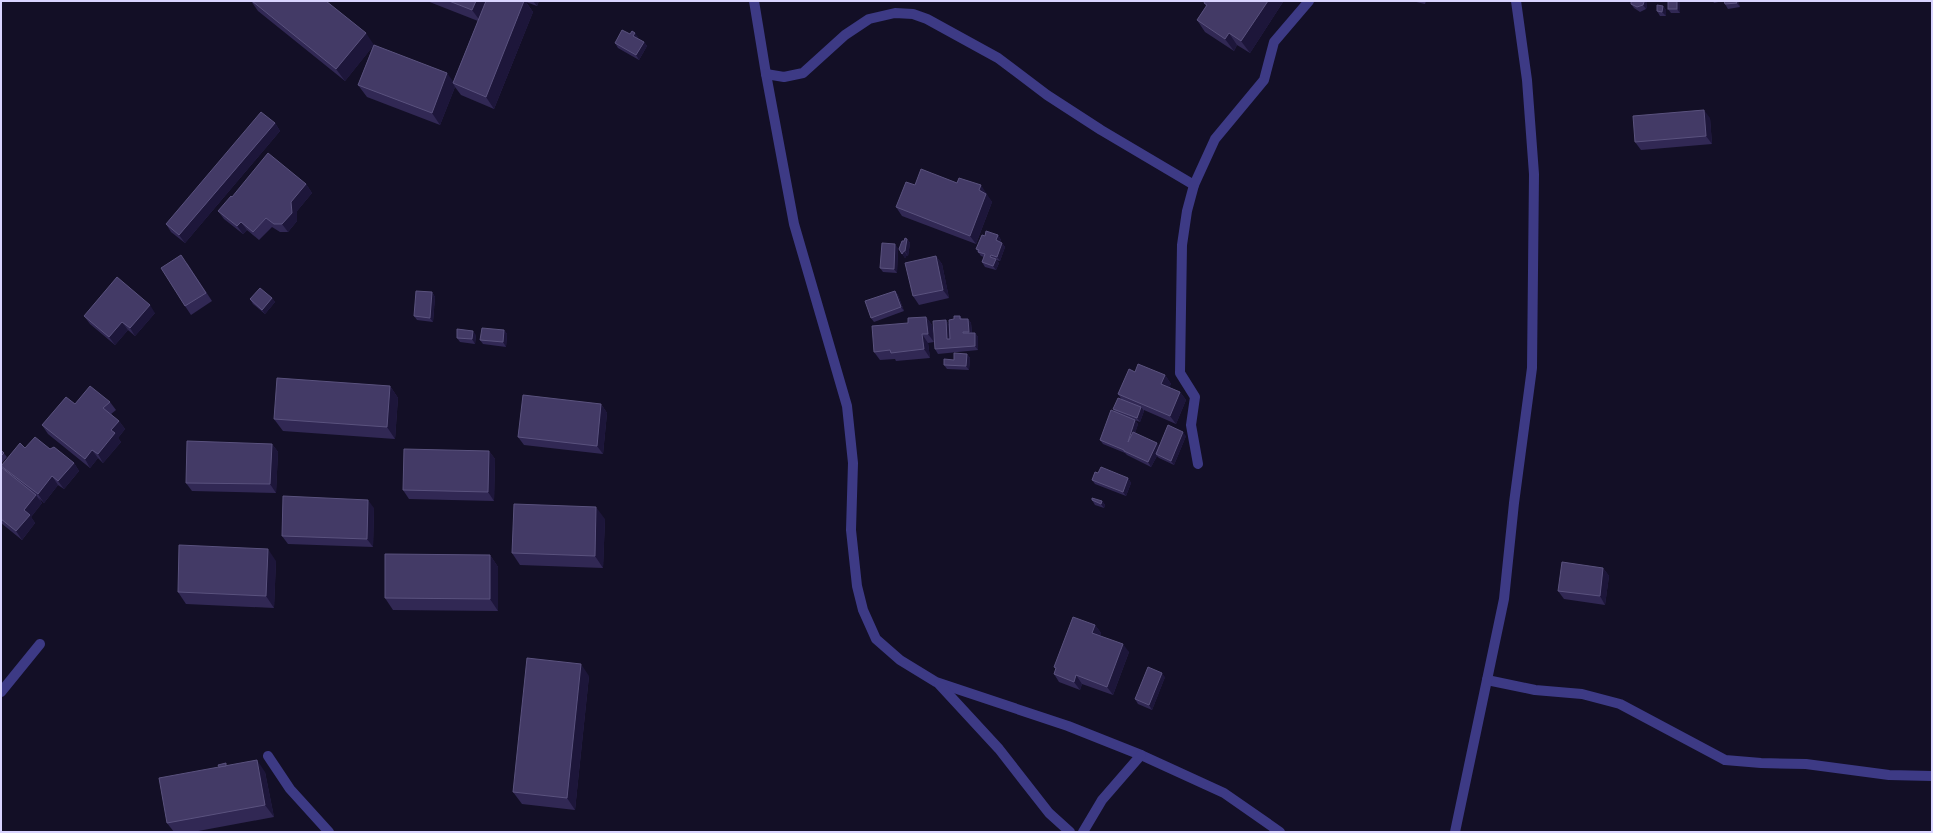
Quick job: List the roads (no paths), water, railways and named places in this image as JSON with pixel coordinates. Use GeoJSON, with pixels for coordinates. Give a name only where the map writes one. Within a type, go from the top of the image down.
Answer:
{"type":"FeatureCollection","features":[{"type":"Feature","properties":{"kind":"street"},"geometry":{"type":"LineString","coordinates":[[754,1],[794,224],[847,406],[852,463],[851,530],[857,586],[863,610],[876,639],[900,660],[936,682],[1068,726],[1141,755],[1224,793],[1280,832]]}},
{"type":"Feature","properties":{"kind":"street"},"geometry":{"type":"LineString","coordinates":[[1198,464],[1191,425],[1195,396],[1180,373],[1182,245],[1187,211],[1194,185],[1215,139],[1264,80],[1274,42],[1309,1]]}},
{"type":"Feature","properties":{"kind":"street"},"geometry":{"type":"LineString","coordinates":[[1456,832],[1504,599],[1514,503],[1532,368],[1534,174],[1527,80],[1516,1]]}},
{"type":"Feature","properties":{"kind":"street"},"geometry":{"type":"LineString","coordinates":[[766,74],[784,77],[803,73],[845,35],[869,19],[895,13],[913,14],[927,18],[998,58],[1047,96],[1194,185]]}},
{"type":"Feature","properties":{"kind":"street"},"geometry":{"type":"LineString","coordinates":[[1,692],[40,644]]}},
{"type":"Feature","properties":{"kind":"street"},"geometry":{"type":"LineString","coordinates":[[1487,680],[1535,690],[1582,694],[1620,704],[1724,760],[1806,764],[1889,775],[1932,776]]}},
{"type":"Feature","properties":{"kind":"street"},"geometry":{"type":"LineString","coordinates":[[936,682],[999,749],[1049,813],[1070,832]]}},
{"type":"Feature","properties":{"kind":"street"},"geometry":{"type":"LineString","coordinates":[[1084,832],[1102,800],[1141,755]]}},
{"type":"Feature","properties":{"kind":"street"},"geometry":{"type":"LineString","coordinates":[[268,756],[290,789],[329,832]]}}]}
